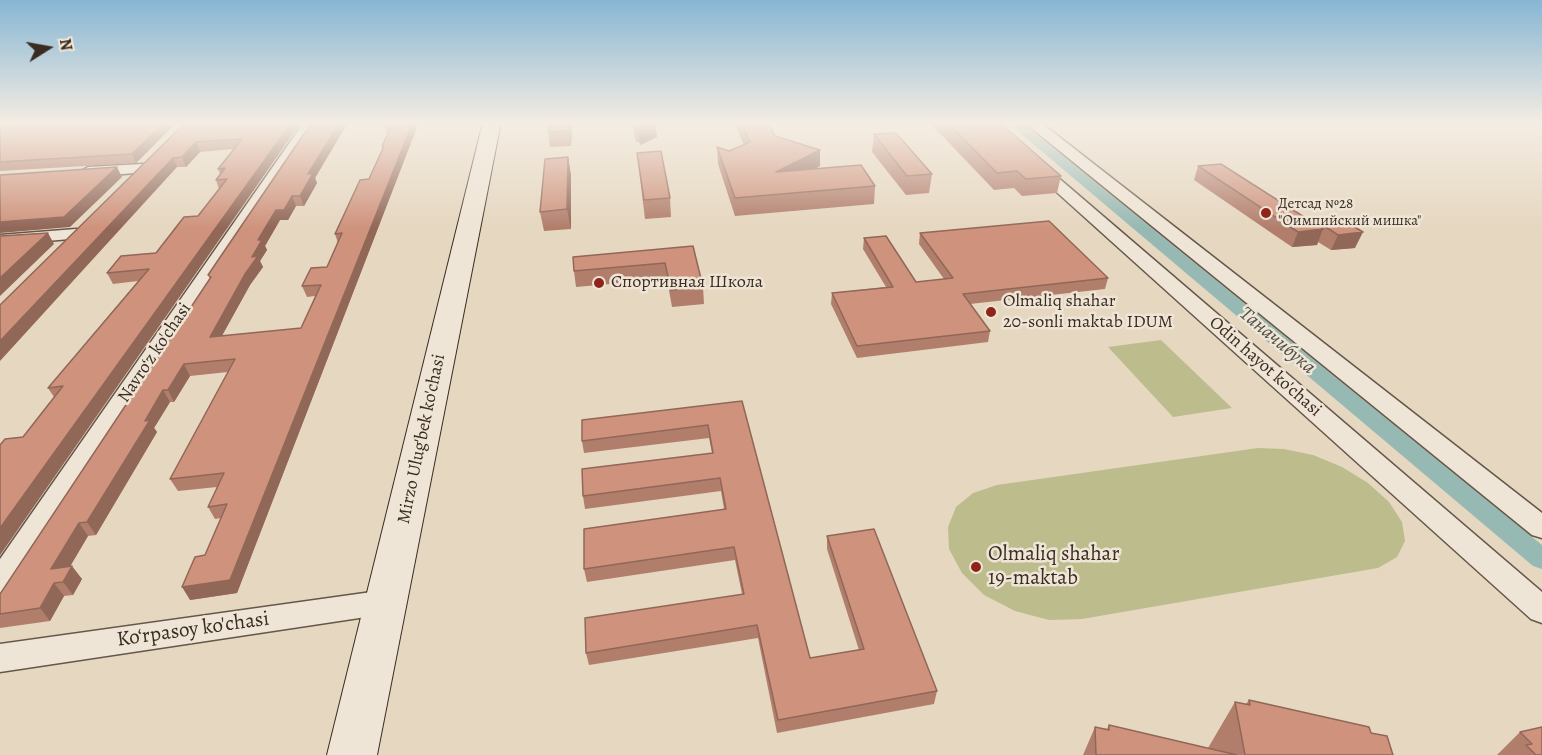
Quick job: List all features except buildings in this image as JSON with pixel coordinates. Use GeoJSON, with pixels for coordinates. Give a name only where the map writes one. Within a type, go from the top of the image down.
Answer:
{"type":"FeatureCollection","features":[{"type":"Feature","properties":{"kind":"main road","name":"Mirzo Ulug'bek ko'chasi"},"geometry":{"type":"LineString","coordinates":[[352,755],[484,157]]}},
{"type":"Feature","properties":{"kind":"street","name":"Navro‘z ko'chasi"},"geometry":{"type":"LineString","coordinates":[[0,583],[287,157]]}},
{"type":"Feature","properties":{"kind":"street","name":"Odin hayot ko'chasi"},"geometry":{"type":"LineString","coordinates":[[1028,157],[1542,610]]}},
{"type":"Feature","properties":{"kind":"street"},"geometry":{"type":"LineString","coordinates":[[1075,157],[1542,528]]}},
{"type":"Feature","properties":{"kind":"street"},"geometry":{"type":"LineString","coordinates":[[71,174],[146,165],[126,185]]}},
{"type":"Feature","properties":{"kind":"street"},"geometry":{"type":"LineString","coordinates":[[0,240],[80,230],[59,251]]}},
{"type":"Feature","properties":{"kind":"street","name":"Ko‘rpasoy ko'chasi"},"geometry":{"type":"LineString","coordinates":[[0,658],[386,603]]}},
{"type":"Feature","properties":{"kind":"green space"},"geometry":{"type":"Polygon","coordinates":[[[1161,340],[1232,408],[1173,417],[1108,347],[1161,340]]]}},
{"type":"Feature","properties":{"kind":"green space"},"geometry":{"type":"Polygon","coordinates":[[[1258,448],[1284,449],[1313,455],[1342,467],[1368,483],[1389,502],[1402,522],[1405,541],[1397,557],[1378,568],[1082,619],[1049,620],[1015,611],[984,595],[962,573],[949,549],[948,527],[956,507],[973,493],[997,485],[1258,448]]]}},
{"type":"Feature","properties":{"kind":"waterway","name":"Таначибука"},"geometry":{"type":"LineString","coordinates":[[1056,157],[1542,559]]}},
{"type":"Feature","properties":{"kind":"place","name":"Детсад №28 \"Оимпийский мишка\""},"geometry":{"type":"Point","coordinates":[1266,213]}},
{"type":"Feature","properties":{"kind":"place","name":"Спортивная Школа"},"geometry":{"type":"Point","coordinates":[599,283]}},
{"type":"Feature","properties":{"kind":"place","name":"Olmaliq shahar 20-sonli maktab IDUM"},"geometry":{"type":"Point","coordinates":[991,312]}},
{"type":"Feature","properties":{"kind":"place","name":"Olmaliq shahar 19-maktab"},"geometry":{"type":"Point","coordinates":[976,567]}}]}
